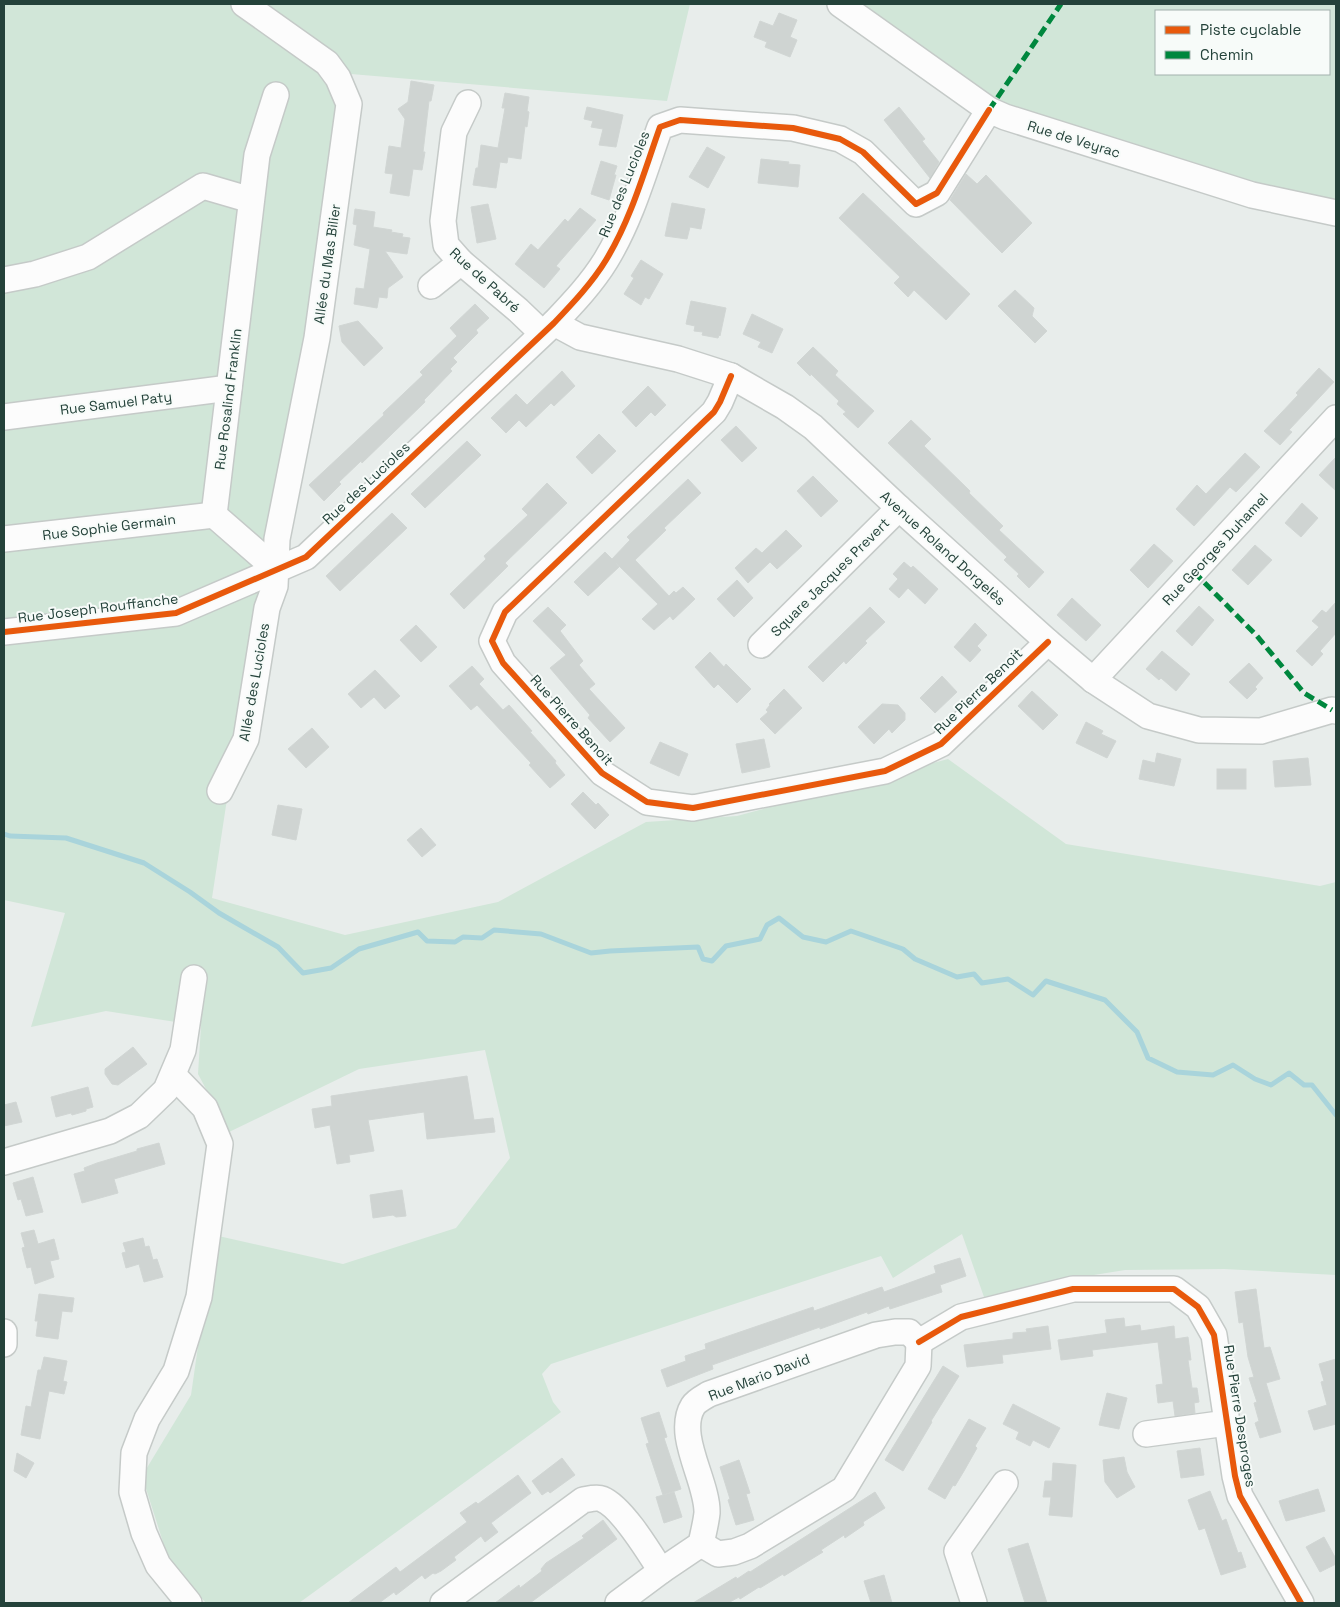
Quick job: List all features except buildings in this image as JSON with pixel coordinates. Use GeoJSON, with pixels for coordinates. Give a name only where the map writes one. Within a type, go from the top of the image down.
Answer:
{"type":"FeatureCollection","features":[{"type":"Feature","properties":{"kind":"street","name":"Allée du Mas Bilier"},"geometry":{"type":"LineString","coordinates":[[244,4],[327,63],[338,78],[349,104],[317,338],[277,539],[277,570]]}},
{"type":"Feature","properties":{"kind":"street","name":"Rue de Veyrac"},"geometry":{"type":"LineString","coordinates":[[840,4],[989,110],[1005,117],[1252,194],[1336,213]]}},
{"type":"Feature","properties":{"kind":"street","name":"Rue Rosalind Franklin"},"geometry":{"type":"LineString","coordinates":[[214,515],[256,155],[276,95]]}},
{"type":"Feature","properties":{"kind":"street","name":"Rue de Pabré"},"geometry":{"type":"LineString","coordinates":[[468,103],[454,132],[443,220],[446,245],[461,262],[518,310],[548,328]]}},
{"type":"Feature","properties":{"kind":"street","name":"Rue des Lucioles"},"geometry":{"type":"LineString","coordinates":[[277,570],[306,557],[574,302],[606,260],[632,205],[660,127],[680,120],[689,120],[792,128],[840,139],[863,152],[916,204],[937,193],[989,110]]}},
{"type":"Feature","properties":{"kind":"street"},"geometry":{"type":"LineString","coordinates":[[4,280],[35,274],[88,257],[203,186],[251,200]]}},
{"type":"Feature","properties":{"kind":"street"},"geometry":{"type":"LineString","coordinates":[[431,286],[461,262]]}},
{"type":"Feature","properties":{"kind":"street","name":"Avenue Roland Dorgelès"},"geometry":{"type":"LineString","coordinates":[[548,328],[678,359],[731,376],[785,407],[813,427],[899,508],[1048,642],[1094,680],[1148,716],[1199,730],[1261,731],[1335,706]]}},
{"type":"Feature","properties":{"kind":"street","name":"Rue Pierre Benoit"},"geometry":{"type":"LineString","coordinates":[[731,376],[725,393],[714,412],[505,612],[492,641],[503,663],[602,774],[647,802],[693,808],[885,771],[942,744],[1048,642]]}},
{"type":"Feature","properties":{"kind":"street","name":"Rue Samuel Paty"},"geometry":{"type":"LineString","coordinates":[[4,417],[229,388]]}},
{"type":"Feature","properties":{"kind":"street","name":"Rue Georges Duhamel"},"geometry":{"type":"LineString","coordinates":[[1094,680],[1336,418]]}},
{"type":"Feature","properties":{"kind":"street","name":"Square Jacques Prevert"},"geometry":{"type":"LineString","coordinates":[[762,645],[899,508]]}},
{"type":"Feature","properties":{"kind":"street"},"geometry":{"type":"LineString","coordinates":[[214,515],[277,570]]}},
{"type":"Feature","properties":{"kind":"street","name":"Rue Sophie Germain"},"geometry":{"type":"LineString","coordinates":[[4,539],[214,515]]}},
{"type":"Feature","properties":{"kind":"street","name":"Rue Joseph Rouffanche"},"geometry":{"type":"LineString","coordinates":[[4,632],[176,613],[277,570]]}},
{"type":"Feature","properties":{"kind":"street","name":"Allée des Lucioles"},"geometry":{"type":"LineString","coordinates":[[220,791],[246,739],[267,608],[275,586],[277,570]]}},
{"type":"Feature","properties":{"kind":"street"},"geometry":{"type":"LineString","coordinates":[[4,1162],[110,1131],[139,1116],[166,1090],[184,1050],[194,978]]}},
{"type":"Feature","properties":{"kind":"street"},"geometry":{"type":"LineString","coordinates":[[173,1075],[205,1108],[220,1144],[200,1297],[176,1371],[147,1419],[134,1453],[132,1492],[144,1533],[158,1565],[189,1603]]}},
{"type":"Feature","properties":{"kind":"street","name":"Rue Pierre Desproges"},"geometry":{"type":"LineString","coordinates":[[919,1342],[961,1317],[1073,1289],[1174,1289],[1198,1306],[1214,1335],[1235,1476],[1240,1496],[1302,1603]]}},
{"type":"Feature","properties":{"kind":"street"},"geometry":{"type":"LineString","coordinates":[[4,1332],[4,1344]]}},
{"type":"Feature","properties":{"kind":"street","name":"Rue Mario David"},"geometry":{"type":"LineString","coordinates":[[701,1544],[707,1512],[702,1485],[689,1442],[688,1423],[694,1405],[709,1394],[876,1335],[909,1332],[919,1342]]}},
{"type":"Feature","properties":{"kind":"street"},"geometry":{"type":"LineString","coordinates":[[618,1603],[701,1544],[718,1554],[734,1552],[750,1546],[844,1489],[918,1366],[919,1342]]}},
{"type":"Feature","properties":{"kind":"street"},"geometry":{"type":"LineString","coordinates":[[1146,1434],[1227,1423]]}},
{"type":"Feature","properties":{"kind":"street"},"geometry":{"type":"LineString","coordinates":[[974,1603],[957,1551],[1005,1483]]}},
{"type":"Feature","properties":{"kind":"street"},"geometry":{"type":"LineString","coordinates":[[444,1603],[583,1500],[601,1498],[615,1507],[661,1571]]}},
{"type":"Feature","properties":{"kind":"green space"},"geometry":{"type":"Polygon","coordinates":[[[4,4],[690,4],[667,101],[351,74],[254,621],[212,898],[345,935],[498,902],[646,822],[737,816],[948,759],[1066,844],[1320,886],[1336,882],[1336,1275],[1224,1269],[1125,1270],[1069,1279],[984,1297],[962,1234],[893,1278],[881,1256],[551,1364],[542,1374],[553,1402],[561,1412],[299,1603],[206,1603],[170,1564],[142,1476],[191,1395],[214,1235],[343,1264],[456,1228],[510,1158],[485,1050],[359,1069],[229,1132],[198,1074],[201,1026],[106,1011],[31,1027],[65,913],[4,900],[4,4]]]}},
{"type":"Feature","properties":{"kind":"green space"},"geometry":{"type":"Polygon","coordinates":[[[857,4],[1336,4],[1336,207],[1312,203],[1000,105],[857,4]]]}},
{"type":"Feature","properties":{"kind":"waterway"},"geometry":{"type":"LineString","coordinates":[[4,834],[10,836],[66,838],[144,863],[219,913],[278,947],[303,973],[331,968],[359,949],[418,932],[427,941],[455,942],[463,937],[482,938],[494,930],[541,934],[591,953],[698,947],[703,959],[712,961],[726,946],[760,939],[767,925],[779,918],[803,937],[826,942],[851,931],[903,949],[915,959],[957,977],[974,974],[982,983],[1008,979],[1033,995],[1046,981],[1105,1000],[1137,1032],[1148,1058],[1177,1072],[1213,1075],[1233,1065],[1255,1079],[1271,1085],[1289,1073],[1304,1085],[1312,1085],[1336,1115]]}},
{"type":"Feature","properties":{"kind":"marked path"},"geometry":{"type":"LineString","coordinates":[[989,110],[1061,4]]}},
{"type":"Feature","properties":{"kind":"marked path"},"geometry":{"type":"LineString","coordinates":[[1194,572],[1257,636],[1304,693],[1332,710]]}},
{"type":"Feature","properties":{"kind":"cycle path"},"geometry":{"type":"LineString","coordinates":[[4,632],[176,613],[306,557],[554,323],[588,285],[606,260],[623,228],[660,127],[680,120],[793,128],[840,139],[863,152],[916,204],[937,193],[989,110]]}},
{"type":"Feature","properties":{"kind":"cycle path"},"geometry":{"type":"LineString","coordinates":[[731,376],[714,412],[505,612],[492,641],[503,663],[602,773],[647,802],[693,808],[885,771],[941,744],[1048,642]]}},
{"type":"Feature","properties":{"kind":"cycle path"},"geometry":{"type":"LineString","coordinates":[[919,1342],[961,1317],[1073,1289],[1174,1289],[1198,1307],[1214,1335],[1235,1476],[1240,1496],[1301,1603]]}}]}
